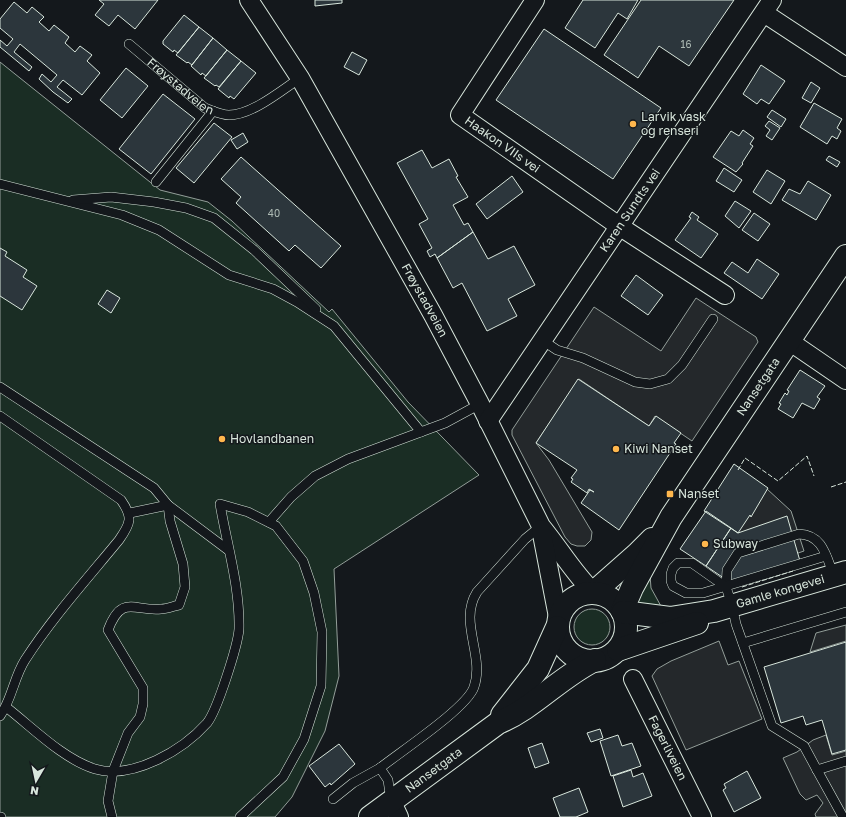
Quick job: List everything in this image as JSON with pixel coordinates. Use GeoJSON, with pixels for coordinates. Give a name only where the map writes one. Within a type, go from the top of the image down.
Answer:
{"type":"FeatureCollection","features":[{"type":"Feature","properties":{"kind":"main road","name":"Nansetgata"},"geometry":{"type":"LineString","coordinates":[[623,612],[632,588],[671,517],[846,256]]}},
{"type":"Feature","properties":{"kind":"main road","name":"Nansetgata"},"geometry":{"type":"LineString","coordinates":[[593,592],[637,554],[671,517]]}},
{"type":"Feature","properties":{"kind":"main road","name":"Gamle kongevei"},"geometry":{"type":"LineString","coordinates":[[623,612],[670,618],[724,601],[840,574]]}},
{"type":"Feature","properties":{"kind":"main road"},"geometry":{"type":"LineString","coordinates":[[593,592],[602,594],[616,602],[623,612],[626,632],[623,642],[618,650],[602,660],[587,661],[572,655],[562,645],[558,622],[565,605],[575,596],[593,592]]}},
{"type":"Feature","properties":{"kind":"main road","name":"Gamle kongevei"},"geometry":{"type":"LineString","coordinates":[[618,650],[630,644],[644,642],[699,622],[724,601]]}},
{"type":"Feature","properties":{"kind":"main road","name":"Nansetgata"},"geometry":{"type":"LineString","coordinates":[[498,723],[506,709],[538,669],[558,622]]}},
{"type":"Feature","properties":{"kind":"main road","name":"Nansetgata"},"geometry":{"type":"LineString","coordinates":[[370,817],[395,810],[498,723],[514,717],[580,667],[595,660]]}},
{"type":"Feature","properties":{"kind":"street","name":"Frøystadveien"},"geometry":{"type":"LineString","coordinates":[[249,0],[300,78],[480,404],[541,526],[553,540],[574,573],[593,592]]}},
{"type":"Feature","properties":{"kind":"street","name":"Haakon VIIs vei"},"geometry":{"type":"LineString","coordinates":[[536,0],[460,115],[619,226]]}},
{"type":"Feature","properties":{"kind":"street","name":"Karen Sundts vei"},"geometry":{"type":"LineString","coordinates":[[488,421],[768,6]]}},
{"type":"Feature","properties":{"kind":"street"},"geometry":{"type":"LineString","coordinates":[[768,6],[846,68]]}},
{"type":"Feature","properties":{"kind":"street"},"geometry":{"type":"LineString","coordinates":[[619,226],[725,295]]}},
{"type":"Feature","properties":{"kind":"street"},"geometry":{"type":"LineString","coordinates":[[789,340],[846,380]]}},
{"type":"Feature","properties":{"kind":"street","name":"Frøystadveien"},"geometry":{"type":"LineString","coordinates":[[541,526],[558,622]]}},
{"type":"Feature","properties":{"kind":"street","name":"Fagerliveien"},"geometry":{"type":"LineString","coordinates":[[634,679],[702,817]]}},
{"type":"Feature","properties":{"kind":"lane","name":"Frøystadveien"},"geometry":{"type":"LineString","coordinates":[[129,44],[205,108],[230,115],[253,109],[300,78]]}},
{"type":"Feature","properties":{"kind":"lane"},"geometry":{"type":"LineString","coordinates":[[156,182],[214,111]]}},
{"type":"Feature","properties":{"kind":"lane"},"geometry":{"type":"LineString","coordinates":[[0,184],[122,214],[159,230],[230,275],[273,289],[297,302],[334,326]]}},
{"type":"Feature","properties":{"kind":"lane"},"geometry":{"type":"LineString","coordinates":[[66,200],[111,197],[186,208],[214,218],[254,250],[334,326],[420,432]]}},
{"type":"Feature","properties":{"kind":"lane"},"geometry":{"type":"LineString","coordinates":[[542,340],[557,350],[583,358],[635,382],[650,384],[668,379],[682,365],[713,319]]}},
{"type":"Feature","properties":{"kind":"lane"},"geometry":{"type":"LineString","coordinates":[[0,387],[154,488],[168,505],[228,550]]}},
{"type":"Feature","properties":{"kind":"lane"},"geometry":{"type":"LineString","coordinates":[[269,522],[291,497],[315,476],[348,459],[445,422],[480,404]]}},
{"type":"Feature","properties":{"kind":"lane"},"geometry":{"type":"LineString","coordinates":[[0,416],[121,500],[130,513],[128,527],[119,540],[30,651],[20,667],[6,707],[0,716]]}},
{"type":"Feature","properties":{"kind":"lane"},"geometry":{"type":"LineString","coordinates":[[6,707],[75,761],[96,769],[113,771],[132,769],[153,762],[177,748],[208,722],[227,679],[239,630],[236,589],[220,504],[248,512],[276,526],[303,562],[314,593],[322,632],[321,686],[304,739],[282,777],[240,817]]}},
{"type":"Feature","properties":{"kind":"lane"},"geometry":{"type":"LineString","coordinates":[[130,513],[168,505]]}},
{"type":"Feature","properties":{"kind":"lane"},"geometry":{"type":"LineString","coordinates":[[112,817],[108,801],[113,771],[128,733],[140,717],[143,704],[143,688],[108,630],[113,616],[129,606],[160,610],[179,605],[185,587],[183,564],[170,521],[168,505]]}},
{"type":"Feature","properties":{"kind":"lane"},"geometry":{"type":"LineString","coordinates":[[333,800],[353,783],[380,768],[449,715],[465,700],[474,688],[476,658],[469,618],[472,601],[477,592],[525,539],[541,526]]}},
{"type":"Feature","properties":{"kind":"lane"},"geometry":{"type":"LineString","coordinates":[[724,601],[727,570],[738,553],[799,534],[809,535],[818,541],[826,556],[840,574]]}},
{"type":"Feature","properties":{"kind":"lane"},"geometry":{"type":"LineString","coordinates":[[826,556],[724,601],[703,593],[693,593],[680,590],[671,581],[673,568],[678,563],[692,563],[724,601],[743,643],[772,726],[804,746],[843,817]]}},
{"type":"Feature","properties":{"kind":"lane"},"geometry":{"type":"LineString","coordinates":[[743,643],[846,612]]}},
{"type":"Feature","properties":{"kind":"lane"},"geometry":{"type":"LineString","coordinates":[[817,770],[846,761]]}},
{"type":"Feature","properties":{"kind":"lane"},"geometry":{"type":"LineString","coordinates":[[380,768],[388,780],[395,810]]}},
{"type":"Feature","properties":{"kind":"green space","name":"Hovlandbanen"},"geometry":{"type":"Polygon","coordinates":[[[0,62],[160,190],[208,202],[232,221],[329,312],[332,309],[408,402],[479,475],[334,569],[339,676],[325,731],[292,797],[275,817],[0,817],[0,62]]]}},
{"type":"Feature","properties":{"kind":"green space"},"geometry":{"type":"Polygon","coordinates":[[[650,575],[651,588],[662,608],[640,606],[637,601],[650,575]]]}},
{"type":"Feature","properties":{"kind":"green space"},"geometry":{"type":"Polygon","coordinates":[[[592,609],[602,612],[607,617],[610,627],[607,637],[602,642],[592,645],[582,642],[577,637],[574,627],[577,617],[582,612],[592,609]]]}},
{"type":"Feature","properties":{"kind":"shaded area"},"geometry":{"type":"Polygon","coordinates":[[[696,298],[756,337],[758,342],[692,441],[655,416],[649,426],[579,379],[536,443],[549,460],[592,532],[591,540],[585,546],[571,544],[565,537],[512,435],[512,430],[594,307],[661,351],[696,298]]]}},
{"type":"Feature","properties":{"kind":"shaded area","name":"Subway"},"geometry":{"type":"Polygon","coordinates":[[[767,489],[791,511],[804,551],[722,579],[710,570],[767,489]]]}},
{"type":"Feature","properties":{"kind":"shaded area"},"geometry":{"type":"Polygon","coordinates":[[[846,625],[846,641],[810,652],[816,633],[846,625]]]}},
{"type":"Feature","properties":{"kind":"shaded area"},"geometry":{"type":"Polygon","coordinates":[[[719,641],[728,665],[739,661],[762,719],[686,750],[652,676],[657,669],[671,661],[719,641]]]}},
{"type":"Feature","properties":{"kind":"shaded area"},"geometry":{"type":"Polygon","coordinates":[[[826,735],[832,755],[846,751],[846,817],[816,817],[815,814],[823,803],[817,795],[806,800],[800,794],[783,758],[797,752],[813,740],[826,735]]]}},
{"type":"Feature","properties":{"kind":"building"},"geometry":{"type":"Polygon","coordinates":[[[99,0],[158,0],[135,29],[118,15],[109,26],[95,15],[104,4],[99,0]]]}},
{"type":"Feature","properties":{"kind":"building"},"geometry":{"type":"Polygon","coordinates":[[[315,0],[342,0],[342,3],[315,6],[315,0]]]}},
{"type":"Feature","properties":{"kind":"building"},"geometry":{"type":"Polygon","coordinates":[[[583,0],[638,0],[627,19],[618,13],[595,48],[565,28],[583,0]]]}},
{"type":"Feature","properties":{"kind":"building"},"geometry":{"type":"Polygon","coordinates":[[[641,0],[734,0],[689,66],[659,46],[638,78],[604,55],[641,0]]]}},
{"type":"Feature","properties":{"kind":"building"},"geometry":{"type":"Polygon","coordinates":[[[14,2],[27,13],[32,7],[44,17],[39,22],[49,31],[54,25],[69,37],[65,43],[75,52],[80,46],[92,55],[87,61],[100,73],[82,95],[63,80],[57,87],[72,99],[68,103],[39,79],[42,74],[51,82],[57,75],[20,44],[14,52],[32,67],[29,71],[0,47],[0,40],[7,46],[13,39],[0,28],[0,19],[14,2]]]}},
{"type":"Feature","properties":{"kind":"building"},"geometry":{"type":"Polygon","coordinates":[[[184,15],[199,27],[178,53],[174,50],[173,52],[163,44],[163,41],[184,15]]]}},
{"type":"Feature","properties":{"kind":"building"},"geometry":{"type":"Polygon","coordinates":[[[199,27],[213,38],[192,65],[176,55],[199,27]]]}},
{"type":"Feature","properties":{"kind":"building"},"geometry":{"type":"Polygon","coordinates":[[[544,29],[661,108],[613,179],[496,100],[544,29]]]}},
{"type":"Feature","properties":{"kind":"building"},"geometry":{"type":"Polygon","coordinates":[[[213,38],[227,50],[206,76],[202,73],[201,75],[191,66],[213,38]]]}},
{"type":"Feature","properties":{"kind":"building"},"geometry":{"type":"Polygon","coordinates":[[[227,50],[241,61],[219,87],[216,85],[215,86],[204,78],[227,50]]]}},
{"type":"Feature","properties":{"kind":"building"},"geometry":{"type":"Polygon","coordinates":[[[352,52],[367,60],[359,75],[344,67],[352,52]]]}},
{"type":"Feature","properties":{"kind":"building"},"geometry":{"type":"Polygon","coordinates":[[[241,61],[256,73],[234,99],[230,96],[229,98],[218,89],[241,61]]]}},
{"type":"Feature","properties":{"kind":"building"},"geometry":{"type":"Polygon","coordinates":[[[761,65],[785,81],[769,104],[761,99],[757,104],[743,94],[761,65]]]}},
{"type":"Feature","properties":{"kind":"building"},"geometry":{"type":"Polygon","coordinates":[[[126,68],[148,86],[122,118],[100,100],[126,68]]]}},
{"type":"Feature","properties":{"kind":"building"},"geometry":{"type":"Polygon","coordinates":[[[811,82],[820,88],[811,103],[802,98],[811,82]]]}},
{"type":"Feature","properties":{"kind":"building"},"geometry":{"type":"Polygon","coordinates":[[[163,94],[195,119],[151,174],[119,149],[163,94]]]}},
{"type":"Feature","properties":{"kind":"building"},"geometry":{"type":"Polygon","coordinates":[[[814,103],[842,119],[837,128],[841,131],[837,139],[832,136],[827,144],[800,127],[814,103]]]}},
{"type":"Feature","properties":{"kind":"building"},"geometry":{"type":"Polygon","coordinates":[[[772,110],[786,119],[781,127],[767,117],[772,110]]]}},
{"type":"Feature","properties":{"kind":"building"},"geometry":{"type":"Polygon","coordinates":[[[769,121],[780,128],[772,140],[766,136],[770,130],[765,126],[769,121]]]}},
{"type":"Feature","properties":{"kind":"building"},"geometry":{"type":"Polygon","coordinates":[[[214,123],[232,137],[194,183],[176,168],[214,123]]]}},
{"type":"Feature","properties":{"kind":"building"},"geometry":{"type":"Polygon","coordinates":[[[743,130],[754,138],[750,144],[753,146],[742,163],[743,164],[736,172],[713,157],[731,131],[739,136],[743,130]]]}},
{"type":"Feature","properties":{"kind":"building"},"geometry":{"type":"Polygon","coordinates":[[[243,133],[248,142],[237,149],[231,140],[243,133]]]}},
{"type":"Feature","properties":{"kind":"building"},"geometry":{"type":"Polygon","coordinates":[[[422,150],[432,168],[449,159],[458,176],[456,177],[468,197],[453,205],[464,225],[468,223],[473,232],[437,258],[435,254],[430,257],[427,251],[432,248],[419,224],[428,219],[397,163],[422,150]]]}},
{"type":"Feature","properties":{"kind":"building"},"geometry":{"type":"Polygon","coordinates":[[[829,156],[840,162],[837,167],[826,160],[829,156]]]}},
{"type":"Feature","properties":{"kind":"building"},"geometry":{"type":"Polygon","coordinates":[[[241,157],[341,246],[321,268],[295,245],[289,251],[236,203],[241,197],[221,179],[241,157]]]}},
{"type":"Feature","properties":{"kind":"building"},"geometry":{"type":"Polygon","coordinates":[[[724,168],[742,180],[734,192],[716,181],[724,168]]]}},
{"type":"Feature","properties":{"kind":"building"},"geometry":{"type":"Polygon","coordinates":[[[767,170],[785,181],[771,204],[753,192],[767,170]]]}},
{"type":"Feature","properties":{"kind":"building"},"geometry":{"type":"Polygon","coordinates":[[[512,176],[523,192],[487,219],[476,204],[512,176]]]}},
{"type":"Feature","properties":{"kind":"building"},"geometry":{"type":"Polygon","coordinates":[[[808,181],[831,195],[816,220],[782,200],[789,189],[800,194],[808,181]]]}},
{"type":"Feature","properties":{"kind":"building"},"geometry":{"type":"Polygon","coordinates":[[[735,201],[751,211],[739,228],[725,216],[735,201]]]}},
{"type":"Feature","properties":{"kind":"building"},"geometry":{"type":"Polygon","coordinates":[[[692,212],[699,217],[697,220],[718,234],[701,258],[675,240],[691,218],[689,217],[692,212]]]}},
{"type":"Feature","properties":{"kind":"building"},"geometry":{"type":"Polygon","coordinates":[[[754,213],[770,224],[758,241],[742,230],[754,213]]]}},
{"type":"Feature","properties":{"kind":"building"},"geometry":{"type":"Polygon","coordinates":[[[473,232],[488,259],[514,246],[535,285],[508,299],[517,316],[487,331],[462,283],[453,288],[437,258],[473,232]]]}},
{"type":"Feature","properties":{"kind":"building"},"geometry":{"type":"Polygon","coordinates":[[[0,248],[7,252],[5,256],[27,270],[23,277],[37,286],[22,310],[0,296],[0,248]]]}},
{"type":"Feature","properties":{"kind":"building"},"geometry":{"type":"Polygon","coordinates":[[[757,259],[779,274],[762,299],[724,273],[732,262],[748,273],[757,259]]]}},
{"type":"Feature","properties":{"kind":"building"},"geometry":{"type":"Polygon","coordinates":[[[636,275],[663,295],[648,315],[621,296],[636,275]]]}},
{"type":"Feature","properties":{"kind":"building"},"geometry":{"type":"Polygon","coordinates":[[[107,290],[120,298],[111,313],[98,304],[107,290]]]}},
{"type":"Feature","properties":{"kind":"building"},"geometry":{"type":"Polygon","coordinates":[[[800,370],[825,386],[817,397],[820,399],[814,409],[802,403],[793,418],[778,409],[781,404],[779,403],[785,393],[787,395],[789,391],[787,390],[800,370]]]}},
{"type":"Feature","properties":{"kind":"building"},"geometry":{"type":"Polygon","coordinates":[[[578,379],[649,426],[656,416],[681,433],[674,443],[676,444],[619,530],[581,503],[590,490],[594,492],[589,489],[587,493],[571,482],[573,479],[571,478],[577,470],[536,443],[578,379]]]}},
{"type":"Feature","properties":{"kind":"building"},"geometry":{"type":"Polygon","coordinates":[[[734,464],[768,488],[751,517],[750,515],[738,533],[704,511],[734,464]]]}},
{"type":"Feature","properties":{"kind":"building"},"geometry":{"type":"Polygon","coordinates":[[[706,511],[731,528],[706,566],[680,549],[706,511]]]}},
{"type":"Feature","properties":{"kind":"building","name":"Subway"},"geometry":{"type":"Polygon","coordinates":[[[787,516],[800,561],[731,583],[706,566],[731,528],[738,533],[787,516]]]}},
{"type":"Feature","properties":{"kind":"building"},"geometry":{"type":"Polygon","coordinates":[[[846,642],[846,750],[832,754],[822,720],[806,725],[803,716],[781,723],[764,667],[846,642]]]}},
{"type":"Feature","properties":{"kind":"building"},"geometry":{"type":"Polygon","coordinates":[[[600,729],[603,738],[591,742],[587,733],[600,729]]]}},
{"type":"Feature","properties":{"kind":"building"},"geometry":{"type":"Polygon","coordinates":[[[618,735],[622,746],[632,743],[641,766],[611,776],[600,741],[618,735]]]}},
{"type":"Feature","properties":{"kind":"building"},"geometry":{"type":"Polygon","coordinates":[[[542,743],[549,763],[535,768],[528,748],[542,743]]]}},
{"type":"Feature","properties":{"kind":"building"},"geometry":{"type":"Polygon","coordinates":[[[339,744],[355,764],[331,785],[330,783],[325,787],[309,766],[339,744]]]}},
{"type":"Feature","properties":{"kind":"building"},"geometry":{"type":"Polygon","coordinates":[[[631,770],[633,777],[643,773],[652,796],[623,807],[613,776],[631,770]]]}},
{"type":"Feature","properties":{"kind":"building"},"geometry":{"type":"Polygon","coordinates":[[[747,771],[761,798],[734,812],[723,790],[726,788],[724,784],[747,771]]]}},
{"type":"Feature","properties":{"kind":"building"},"geometry":{"type":"Polygon","coordinates":[[[579,788],[588,812],[576,817],[560,817],[553,798],[579,788]]]}},
{"type":"Feature","properties":{"kind":"fence"},"geometry":{"type":"LineString","coordinates":[[738,470],[745,458],[778,481],[807,456],[814,476]]}},
{"type":"Feature","properties":{"kind":"fence"},"geometry":{"type":"LineString","coordinates":[[831,487],[846,482]]}},
{"type":"Feature","properties":{"kind":"fence"},"geometry":{"type":"LineString","coordinates":[[742,587],[793,571]]}},
{"type":"Feature","properties":{"kind":"place","name":"Larvik vask og renseri"},"geometry":{"type":"Point","coordinates":[633,124]}},
{"type":"Feature","properties":{"kind":"place","name":"Hovlandbanen"},"geometry":{"type":"Point","coordinates":[222,439]}},
{"type":"Feature","properties":{"kind":"place","name":"Kiwi Nanset"},"geometry":{"type":"Point","coordinates":[616,449]}},
{"type":"Feature","properties":{"kind":"place","name":"Nanset"},"geometry":{"type":"Point","coordinates":[670,494]}},
{"type":"Feature","properties":{"kind":"place","name":"Subway"},"geometry":{"type":"Point","coordinates":[705,544]}}]}
